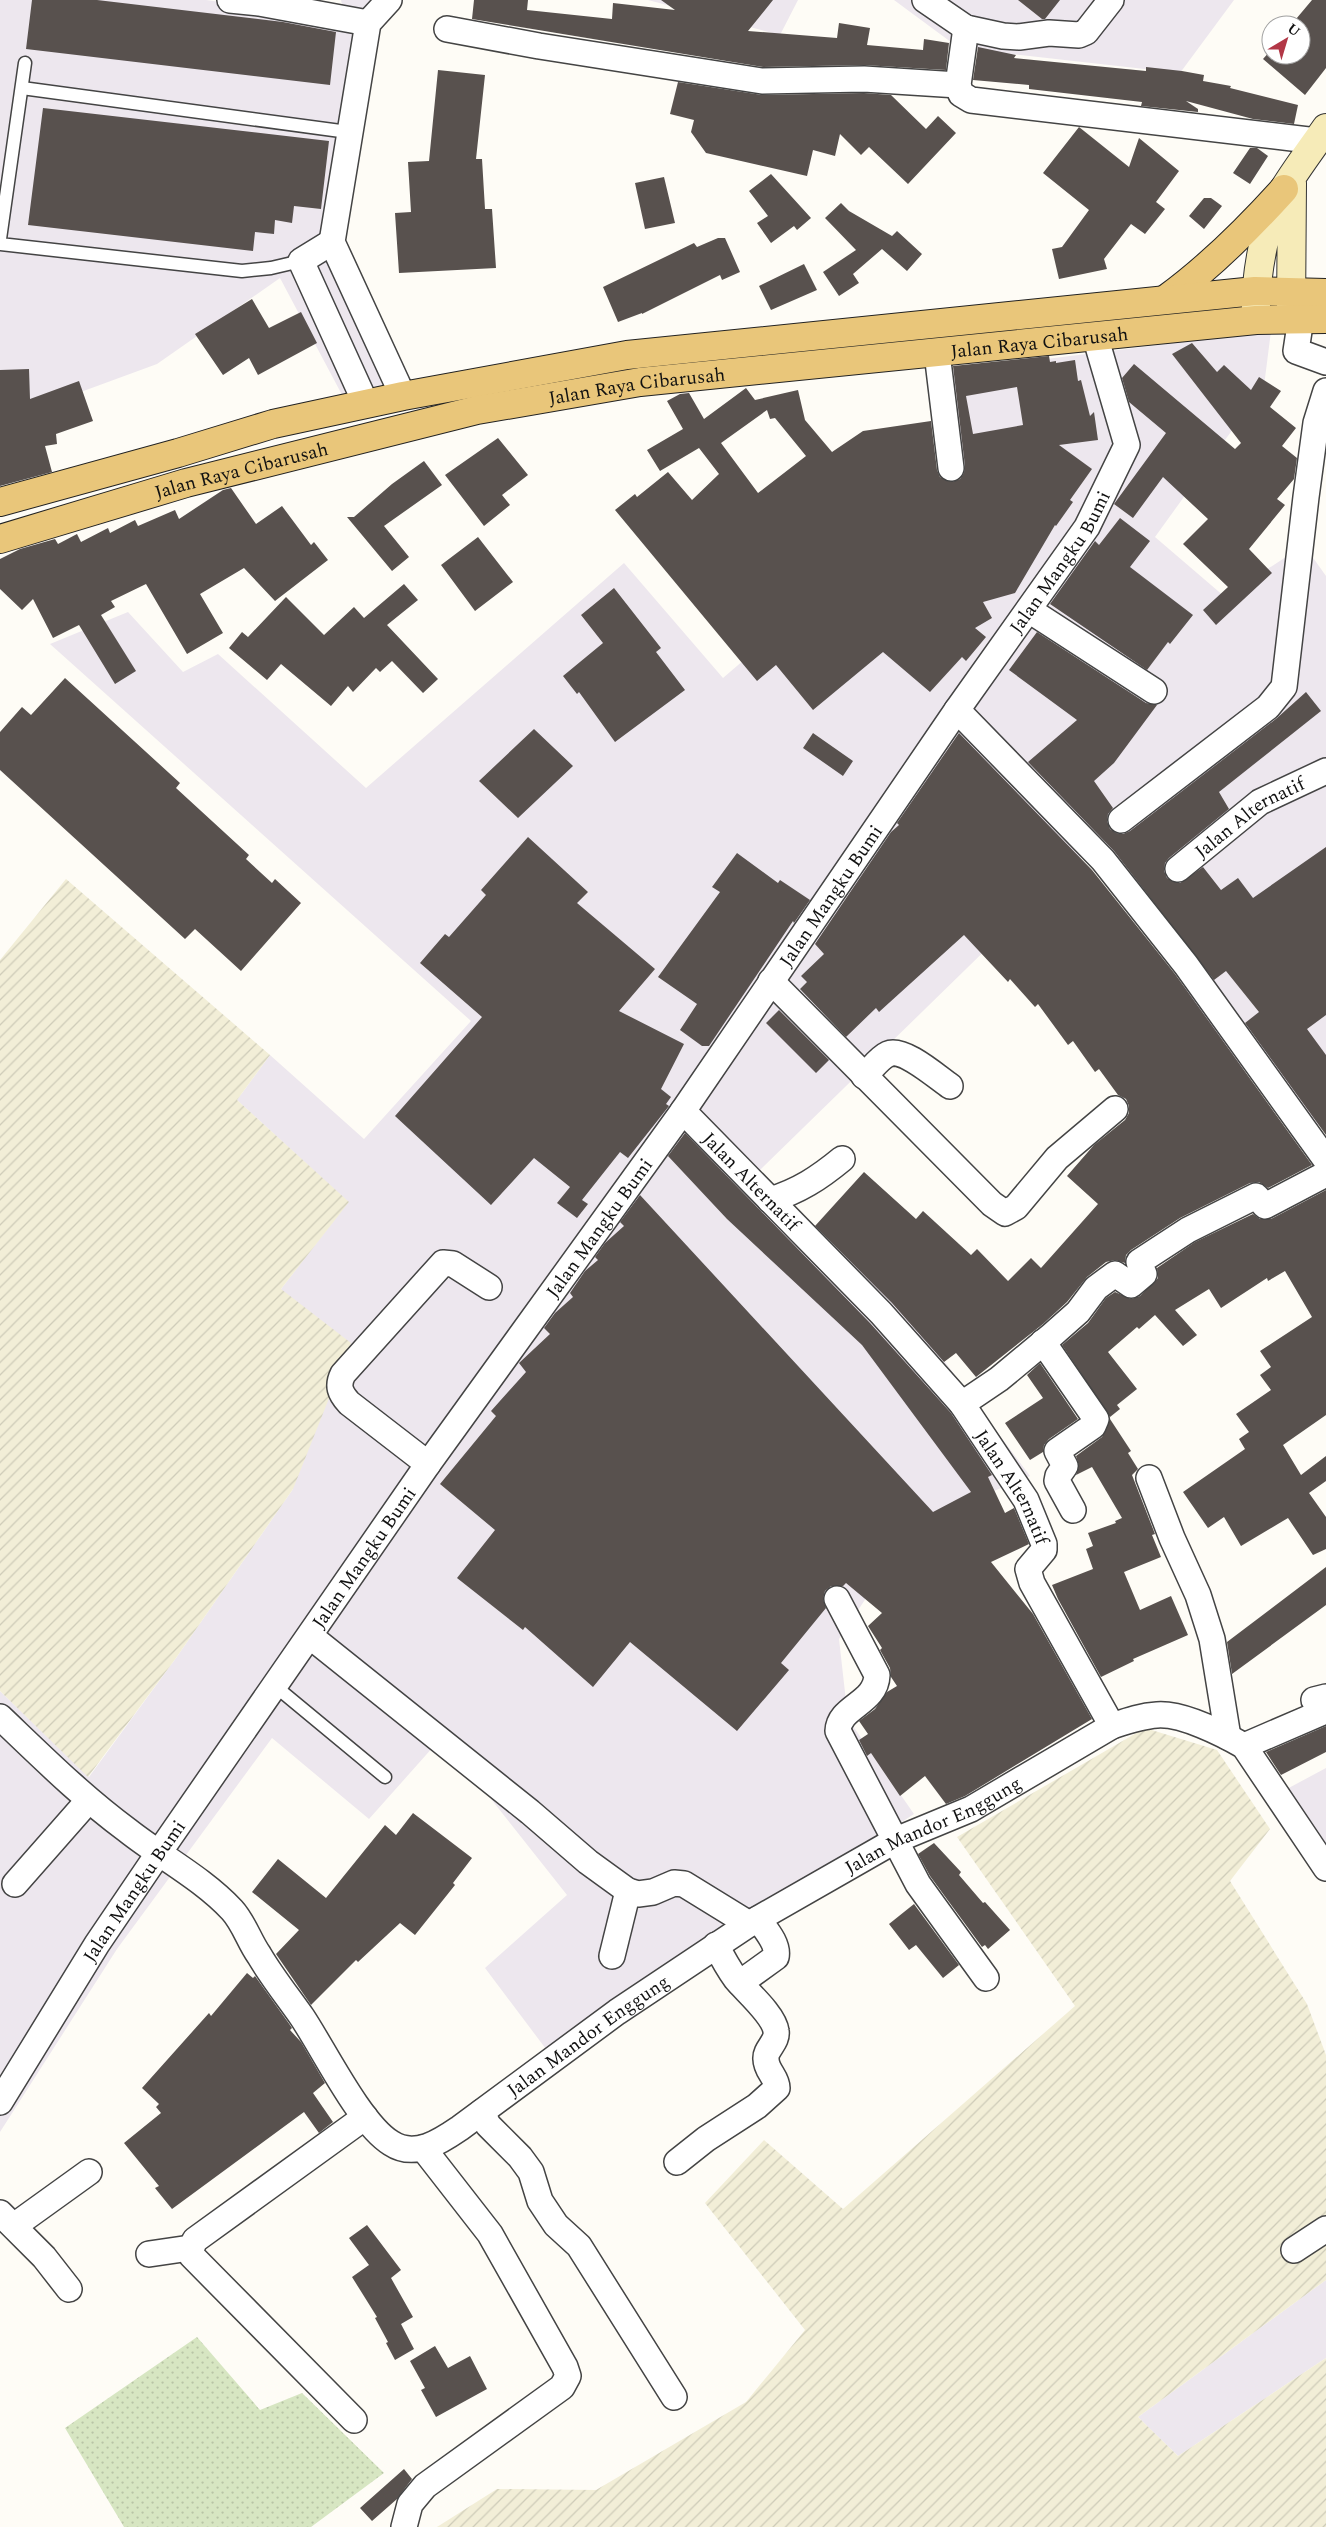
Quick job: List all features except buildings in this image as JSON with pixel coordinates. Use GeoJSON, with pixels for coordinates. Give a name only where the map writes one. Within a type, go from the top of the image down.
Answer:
{"type":"FeatureCollection","features":[{"type":"Feature","properties":{"kind":"main road"},"geometry":{"type":"LineString","coordinates":[[1166,299],[1226,250],[1288,184],[1322,135]]}},
{"type":"Feature","properties":{"kind":"main road"},"geometry":{"type":"LineString","coordinates":[[1256,320],[1256,291],[1260,259],[1270,223],[1288,184]]}},
{"type":"Feature","properties":{"kind":"main road"},"geometry":{"type":"LineString","coordinates":[[1288,184],[1290,292],[1306,319]]}},
{"type":"Feature","properties":{"kind":"main road","name":"Jalan Raya Cibarusah"},"geometry":{"type":"LineString","coordinates":[[0,502],[178,453],[273,424],[403,396],[628,355],[1256,291],[1326,293]]}},
{"type":"Feature","properties":{"kind":"main road","name":"Jalan Raya Cibarusah"},"geometry":{"type":"LineString","coordinates":[[0,539],[186,483],[477,410],[640,382],[1256,320],[1306,319]]}},
{"type":"Feature","properties":{"kind":"main road"},"geometry":{"type":"LineString","coordinates":[[178,453],[186,483]]}},
{"type":"Feature","properties":{"kind":"street"},"geometry":{"type":"LineString","coordinates":[[230,0],[259,3],[368,23]]}},
{"type":"Feature","properties":{"kind":"street"},"geometry":{"type":"LineString","coordinates":[[389,0],[368,23],[348,132],[332,242],[403,396]]}},
{"type":"Feature","properties":{"kind":"street"},"geometry":{"type":"LineString","coordinates":[[925,0],[966,28],[1003,36],[1049,33],[1079,35],[1086,32],[1111,0]]}},
{"type":"Feature","properties":{"kind":"street"},"geometry":{"type":"LineString","coordinates":[[966,28],[958,85],[961,94],[971,100],[1322,135]]}},
{"type":"Feature","properties":{"kind":"street"},"geometry":{"type":"LineString","coordinates":[[446,29],[539,46],[762,81],[864,79],[958,85]]}},
{"type":"Feature","properties":{"kind":"street"},"geometry":{"type":"LineString","coordinates":[[332,242],[301,261],[366,404]]}},
{"type":"Feature","properties":{"kind":"street"},"geometry":{"type":"LineString","coordinates":[[1306,319],[1296,351],[1326,362]]}},
{"type":"Feature","properties":{"kind":"street","name":"Jalan Mangku Bumi"},"geometry":{"type":"LineString","coordinates":[[0,2102],[97,1944],[158,1854],[428,1464],[682,1110],[956,710],[1087,527],[1127,445],[1095,336]]}},
{"type":"Feature","properties":{"kind":"street"},"geometry":{"type":"LineString","coordinates":[[937,353],[951,468]]}},
{"type":"Feature","properties":{"kind":"street"},"geometry":{"type":"LineString","coordinates":[[1122,820],[1268,707],[1284,687],[1326,391]]}},
{"type":"Feature","properties":{"kind":"street"},"geometry":{"type":"LineString","coordinates":[[1028,610],[1154,691]]}},
{"type":"Feature","properties":{"kind":"street"},"geometry":{"type":"LineString","coordinates":[[956,710],[1103,860],[1186,965],[1326,1160]]}},
{"type":"Feature","properties":{"kind":"street","name":"Jalan Alternatif"},"geometry":{"type":"LineString","coordinates":[[1178,869],[1260,802],[1326,771]]}},
{"type":"Feature","properties":{"kind":"street"},"geometry":{"type":"LineString","coordinates":[[772,981],[992,1204],[1005,1213],[1016,1207],[1057,1158],[1115,1109]]}},
{"type":"Feature","properties":{"kind":"street"},"geometry":{"type":"LineString","coordinates":[[864,1076],[886,1055],[895,1053],[912,1060],[950,1086]]}},
{"type":"Feature","properties":{"kind":"street","name":"Jalan Alternatif"},"geometry":{"type":"LineString","coordinates":[[682,1110],[881,1313],[962,1404],[1026,1500],[1044,1544],[1044,1550],[1028,1568],[1032,1583],[1112,1726]]}},
{"type":"Feature","properties":{"kind":"street"},"geometry":{"type":"LineString","coordinates":[[770,1200],[793,1193],[820,1178],[842,1158]]}},
{"type":"Feature","properties":{"kind":"street"},"geometry":{"type":"LineString","coordinates":[[962,1404],[999,1379],[1043,1342],[1078,1312],[1096,1288],[1115,1274],[1131,1285],[1144,1274],[1139,1262],[1188,1230],[1256,1196],[1265,1206],[1326,1174]]}},
{"type":"Feature","properties":{"kind":"street"},"geometry":{"type":"LineString","coordinates":[[428,1464],[349,1403],[341,1394],[340,1380],[343,1374],[443,1263],[452,1264],[489,1288]]}},
{"type":"Feature","properties":{"kind":"street"},"geometry":{"type":"LineString","coordinates":[[1043,1342],[1096,1419],[1093,1426],[1057,1451],[1065,1466],[1057,1481],[1073,1510]]}},
{"type":"Feature","properties":{"kind":"street"},"geometry":{"type":"LineString","coordinates":[[1149,1478],[1172,1538],[1198,1595],[1209,1630],[1222,1695],[1236,1741],[1326,1868]]}},
{"type":"Feature","properties":{"kind":"street"},"geometry":{"type":"LineString","coordinates":[[837,1599],[877,1675],[877,1683],[866,1699],[843,1716],[838,1724],[838,1731],[918,1884],[986,1978]]}},
{"type":"Feature","properties":{"kind":"street"},"geometry":{"type":"LineString","coordinates":[[310,1636],[530,1812],[588,1862],[628,1891],[638,1894],[653,1892],[674,1883],[684,1884],[753,1921],[774,1944],[777,1952],[776,1957],[740,1983]]}},
{"type":"Feature","properties":{"kind":"street"},"geometry":{"type":"LineString","coordinates":[[1112,1726],[1137,1717],[1159,1714],[1175,1716],[1236,1741],[1322,1712],[1314,1700],[1326,1696]]}},
{"type":"Feature","properties":{"kind":"street"},"geometry":{"type":"LineString","coordinates":[[0,1717],[88,1801],[158,1854],[195,1878],[239,1918],[258,1954],[302,2017],[365,2117],[392,2144],[406,2148],[423,2148],[490,2234],[565,2366],[568,2376],[562,2387],[425,2486],[410,2504],[404,2527]]}},
{"type":"Feature","properties":{"kind":"street","name":"Jalan Mandor Enggung"},"geometry":{"type":"LineString","coordinates":[[423,2148],[437,2143],[617,2012],[753,1921],[896,1840],[971,1809],[1112,1726]]}},
{"type":"Feature","properties":{"kind":"street"},"geometry":{"type":"LineString","coordinates":[[15,1884],[88,1801]]}},
{"type":"Feature","properties":{"kind":"street"},"geometry":{"type":"LineString","coordinates":[[612,1956],[628,1891]]}},
{"type":"Feature","properties":{"kind":"street"},"geometry":{"type":"LineString","coordinates":[[677,2162],[706,2139],[757,2106],[777,2088],[765,2058],[777,2037],[776,2029],[770,2018],[740,1983],[716,1945]]}},
{"type":"Feature","properties":{"kind":"street"},"geometry":{"type":"LineString","coordinates":[[482,2112],[488,2124],[520,2157],[531,2172],[540,2201],[556,2225],[579,2246],[674,2397]]}},
{"type":"Feature","properties":{"kind":"street"},"geometry":{"type":"LineString","coordinates":[[354,2420],[192,2256],[190,2248],[195,2240],[365,2117]]}},
{"type":"Feature","properties":{"kind":"street"},"geometry":{"type":"LineString","coordinates":[[69,2289],[44,2257],[7,2220],[89,2172]]}},
{"type":"Feature","properties":{"kind":"street"},"geometry":{"type":"LineString","coordinates":[[1294,2250],[1326,2229]]}},
{"type":"Feature","properties":{"kind":"street"},"geometry":{"type":"LineString","coordinates":[[149,2254],[190,2248]]}},
{"type":"Feature","properties":{"kind":"lane"},"geometry":{"type":"LineString","coordinates":[[0,239],[26,63]]}},
{"type":"Feature","properties":{"kind":"lane"},"geometry":{"type":"LineString","coordinates":[[22,88],[348,132]]}},
{"type":"Feature","properties":{"kind":"lane"},"geometry":{"type":"LineString","coordinates":[[0,244],[242,271],[271,268],[301,261]]}},
{"type":"Feature","properties":{"kind":"lane"},"geometry":{"type":"LineString","coordinates":[[275,1686],[385,1777]]}},
{"type":"Feature","properties":{"kind":"shaded area"},"geometry":{"type":"Polygon","coordinates":[[[0,0],[206,0],[345,19],[341,0],[389,0],[368,23],[332,242],[403,396],[349,408],[280,278],[157,364],[10,418],[0,417],[0,0]]]}},
{"type":"Feature","properties":{"kind":"shaded area"},"geometry":{"type":"Polygon","coordinates":[[[648,0],[798,0],[780,35],[648,0]]]}},
{"type":"Feature","properties":{"kind":"shaded area"},"geometry":{"type":"Polygon","coordinates":[[[894,0],[1234,0],[1180,73],[959,48],[894,0]]]}},
{"type":"Feature","properties":{"kind":"shaded area"},"geometry":{"type":"Polygon","coordinates":[[[1271,331],[1264,386],[1155,537],[1225,597],[1304,545],[1326,576],[1326,1118],[1308,1133],[1253,1060],[1168,1130],[1091,1055],[1194,979],[1088,850],[759,1171],[922,1331],[1030,1476],[960,1505],[903,1542],[839,1639],[848,1719],[914,1814],[549,2053],[485,1968],[567,1895],[442,1737],[369,1819],[272,1738],[117,1949],[0,2132],[0,1691],[89,1777],[176,1658],[293,1489],[281,1289],[348,1202],[237,1100],[270,1055],[364,1139],[471,1021],[50,644],[128,612],[183,672],[218,654],[366,788],[624,563],[723,678],[955,478],[941,372],[1271,331]]]}},
{"type":"Feature","properties":{"kind":"shaded area"},"geometry":{"type":"Polygon","coordinates":[[[66,879],[270,1055],[237,1100],[349,1202],[281,1289],[351,1343],[293,1489],[176,1658],[88,1777],[0,1691],[0,960],[66,879]]]}},
{"type":"Feature","properties":{"kind":"shaded area"},"geometry":{"type":"Polygon","coordinates":[[[1145,1728],[1217,1750],[1270,1829],[1230,1881],[1307,2004],[1326,2055],[1326,2280],[1138,2417],[1178,2456],[1326,2358],[1326,2527],[437,2527],[497,2489],[596,2490],[746,2402],[805,2330],[705,2203],[764,2140],[843,2209],[1075,2006],[957,1837],[1145,1728]]]}},
{"type":"Feature","properties":{"kind":"shaded area"},"geometry":{"type":"Polygon","coordinates":[[[1326,1768],[1326,1853],[1285,1790],[1326,1768]]]}},
{"type":"Feature","properties":{"kind":"shaded area"},"geometry":{"type":"Polygon","coordinates":[[[1326,2280],[1326,2358],[1178,2456],[1138,2417],[1326,2280]]]}},
{"type":"Feature","properties":{"kind":"green space"},"geometry":{"type":"Polygon","coordinates":[[[197,2337],[260,2410],[302,2393],[384,2473],[311,2527],[124,2527],[65,2428],[197,2337]]]}}]}
